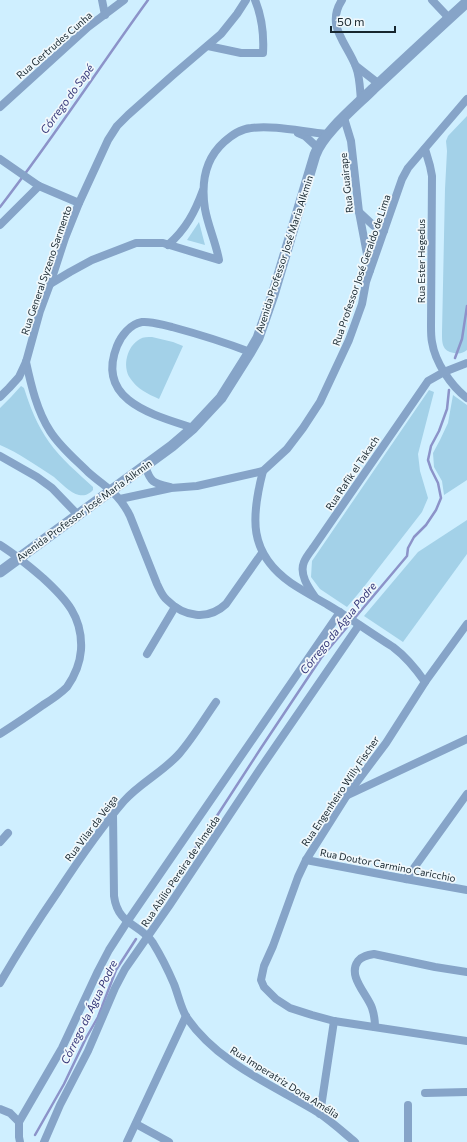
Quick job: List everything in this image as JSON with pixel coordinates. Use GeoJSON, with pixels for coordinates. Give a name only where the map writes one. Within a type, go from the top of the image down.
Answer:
{"type":"FeatureCollection","features":[{"type":"Feature","properties":{"kind":"street"},"geometry":{"type":"LineString","coordinates":[[102,0],[105,15]]}},
{"type":"Feature","properties":{"kind":"street","name":"Rua Gertrudes Cunha"},"geometry":{"type":"LineString","coordinates":[[2,102],[88,27],[124,0]]}},
{"type":"Feature","properties":{"kind":"street","name":"Rua General Syzeno Sarmento"},"geometry":{"type":"LineString","coordinates":[[0,397],[19,377],[26,362],[40,311],[65,238],[79,203],[108,140],[117,126],[128,115],[173,74],[221,34],[246,0]]}},
{"type":"Feature","properties":{"kind":"street"},"geometry":{"type":"LineString","coordinates":[[208,46],[241,53],[262,53],[264,39],[261,18],[255,0]]}},
{"type":"Feature","properties":{"kind":"street"},"geometry":{"type":"LineString","coordinates":[[342,0],[338,6],[336,26],[356,66],[359,78],[361,101]]}},
{"type":"Feature","properties":{"kind":"street"},"geometry":{"type":"LineString","coordinates":[[432,0],[449,18]]}},
{"type":"Feature","properties":{"kind":"street","name":"Avenida Professor José Maria Alkmin"},"geometry":{"type":"LineString","coordinates":[[0,572],[78,515],[116,495],[145,466],[193,428],[221,398],[258,338],[270,304],[318,148],[327,134],[467,2]]}},
{"type":"Feature","properties":{"kind":"street"},"geometry":{"type":"LineString","coordinates":[[356,66],[379,84]]}},
{"type":"Feature","properties":{"kind":"street","name":"Rua Professor José Geraldo de Lima"},"geometry":{"type":"LineString","coordinates":[[116,495],[197,486],[263,471],[287,449],[320,402],[349,340],[362,304],[366,282],[402,179],[408,168],[467,99]]}},
{"type":"Feature","properties":{"kind":"street","name":"Rua Guairape"},"geometry":{"type":"LineString","coordinates":[[344,118],[351,141],[359,212],[370,271]]}},
{"type":"Feature","properties":{"kind":"street"},"geometry":{"type":"LineString","coordinates":[[50,284],[92,260],[136,243],[163,243],[219,260],[205,209],[204,187],[209,160],[217,148],[232,135],[250,128],[262,127],[292,129],[327,134]]}},
{"type":"Feature","properties":{"kind":"street"},"geometry":{"type":"LineString","coordinates":[[292,129],[305,136],[318,148]]}},
{"type":"Feature","properties":{"kind":"street","name":"Rua Ester Hegedus"},"geometry":{"type":"LineString","coordinates":[[424,149],[432,176],[430,326],[434,349],[444,372],[453,386],[467,398]]}},
{"type":"Feature","properties":{"kind":"street"},"geometry":{"type":"LineString","coordinates":[[0,159],[36,184],[79,203]]}},
{"type":"Feature","properties":{"kind":"street"},"geometry":{"type":"LineString","coordinates":[[0,225],[36,184]]}},
{"type":"Feature","properties":{"kind":"street"},"geometry":{"type":"LineString","coordinates":[[168,245],[179,235],[192,215],[204,187]]}},
{"type":"Feature","properties":{"kind":"street"},"geometry":{"type":"LineString","coordinates":[[359,212],[374,226],[384,231]]}},
{"type":"Feature","properties":{"kind":"street"},"geometry":{"type":"LineString","coordinates":[[193,428],[142,409],[123,396],[117,387],[112,370],[114,353],[121,338],[127,330],[134,325],[142,322],[157,323],[194,333],[250,352]]}},
{"type":"Feature","properties":{"kind":"street"},"geometry":{"type":"LineString","coordinates":[[26,362],[31,385],[43,419],[71,456],[116,495],[130,516],[162,594],[175,607],[194,615],[205,615],[220,610],[226,604],[262,553]]}},
{"type":"Feature","properties":{"kind":"street","name":"Rua Rafik el Takach"},"geometry":{"type":"LineString","coordinates":[[315,597],[308,588],[303,575],[304,562],[423,386],[431,378],[467,363]]}},
{"type":"Feature","properties":{"kind":"street"},"geometry":{"type":"LineString","coordinates":[[0,456],[37,477],[52,488],[78,515]]}},
{"type":"Feature","properties":{"kind":"street","name":"Rua Professor José Geraldo de Lima"},"geometry":{"type":"LineString","coordinates":[[145,466],[151,480],[155,483],[170,488]]}},
{"type":"Feature","properties":{"kind":"street"},"geometry":{"type":"LineString","coordinates":[[263,471],[258,491],[255,522],[257,539],[262,553],[272,567],[291,583],[342,613],[399,652],[425,682]]}},
{"type":"Feature","properties":{"kind":"street"},"geometry":{"type":"LineString","coordinates":[[0,545],[20,558],[60,594],[76,616],[82,640],[79,662],[66,687],[54,698],[0,734]]}},
{"type":"Feature","properties":{"kind":"street"},"geometry":{"type":"LineString","coordinates":[[147,654],[175,607]]}},
{"type":"Feature","properties":{"kind":"street","name":"Rua Abílio Pereira de Almeida"},"geometry":{"type":"LineString","coordinates":[[19,1122],[62,1048],[109,950],[342,613]]}},
{"type":"Feature","properties":{"kind":"street","name":"Rua Abílio Pereira de Almeida"},"geometry":{"type":"LineString","coordinates":[[44,1142],[60,1106],[88,1051],[115,988],[133,957],[148,937],[357,624]]}},
{"type":"Feature","properties":{"kind":"street","name":"Rua Engenheiro Willy Fischer"},"geometry":{"type":"LineString","coordinates":[[467,624],[425,682],[386,743],[348,795],[306,860],[264,966],[261,980],[264,987],[273,996],[290,1008],[312,1015],[334,1021],[467,1041]]}},
{"type":"Feature","properties":{"kind":"street","name":"Rua Vilar da Veiga"},"geometry":{"type":"LineString","coordinates":[[0,983],[33,929],[80,858],[113,814],[124,800],[135,790],[179,754],[216,702]]}},
{"type":"Feature","properties":{"kind":"street"},"geometry":{"type":"LineString","coordinates":[[348,795],[467,739]]}},
{"type":"Feature","properties":{"kind":"street"},"geometry":{"type":"LineString","coordinates":[[406,879],[467,794]]}},
{"type":"Feature","properties":{"kind":"street","name":"Rua Imperatriz Dona Amélia"},"geometry":{"type":"LineString","coordinates":[[113,814],[115,904],[118,911],[127,922],[148,937],[152,942],[164,961],[186,1016],[206,1040],[234,1064],[320,1114],[355,1142]]}},
{"type":"Feature","properties":{"kind":"street"},"geometry":{"type":"LineString","coordinates":[[0,842],[8,832]]}},
{"type":"Feature","properties":{"kind":"street","name":"Rua Doutor Carmino Caricchio"},"geometry":{"type":"LineString","coordinates":[[306,860],[467,890]]}},
{"type":"Feature","properties":{"kind":"street"},"geometry":{"type":"LineString","coordinates":[[375,1027],[375,1017],[372,1008],[355,975],[354,969],[356,963],[363,957],[374,954],[434,967],[467,972]]}},
{"type":"Feature","properties":{"kind":"street"},"geometry":{"type":"LineString","coordinates":[[127,1142],[186,1016]]}},
{"type":"Feature","properties":{"kind":"street"},"geometry":{"type":"LineString","coordinates":[[320,1114],[334,1021]]}},
{"type":"Feature","properties":{"kind":"street"},"geometry":{"type":"LineString","coordinates":[[425,1093],[467,1092]]}},
{"type":"Feature","properties":{"kind":"street"},"geometry":{"type":"LineString","coordinates":[[408,1106],[408,1142]]}},
{"type":"Feature","properties":{"kind":"street"},"geometry":{"type":"LineString","coordinates":[[0,1108],[10,1113],[19,1122],[20,1142]]}},
{"type":"Feature","properties":{"kind":"street"},"geometry":{"type":"LineString","coordinates":[[136,1124],[169,1142]]}},
{"type":"Feature","properties":{"kind":"shaded area"},"geometry":{"type":"Polygon","coordinates":[[[467,116],[467,350],[463,353],[454,353],[445,348],[442,340],[447,151],[446,141],[448,136],[467,116]]]}},
{"type":"Feature","properties":{"kind":"shaded area"},"geometry":{"type":"Polygon","coordinates":[[[199,222],[205,245],[187,240],[199,222]]]}},
{"type":"Feature","properties":{"kind":"shaded area"},"geometry":{"type":"Polygon","coordinates":[[[152,337],[183,346],[159,399],[139,388],[130,378],[126,368],[127,357],[132,346],[141,338],[152,337]]]}},
{"type":"Feature","properties":{"kind":"shaded area"},"geometry":{"type":"Polygon","coordinates":[[[21,386],[24,388],[34,416],[49,442],[64,460],[93,487],[93,490],[89,494],[79,495],[72,492],[54,477],[0,445],[0,408],[21,386]]]}},
{"type":"Feature","properties":{"kind":"shaded area"},"geometry":{"type":"Polygon","coordinates":[[[429,390],[434,392],[418,454],[420,471],[428,498],[422,512],[347,607],[320,589],[311,577],[312,561],[429,390]]]}},
{"type":"Feature","properties":{"kind":"shaded area"},"geometry":{"type":"Polygon","coordinates":[[[453,395],[467,405],[467,480],[444,495],[442,481],[434,467],[433,453],[448,423],[453,395]]]}},
{"type":"Feature","properties":{"kind":"shaded area"},"geometry":{"type":"Polygon","coordinates":[[[467,520],[467,554],[403,642],[364,616],[418,552],[467,520]]]}},
{"type":"Feature","properties":{"kind":"waterway","name":"Córrego do Sapé"},"geometry":{"type":"LineString","coordinates":[[0,207],[38,156],[148,0]]}},
{"type":"Feature","properties":{"kind":"waterway","name":"Córrego da Água Podre"},"geometry":{"type":"LineString","coordinates":[[455,358],[462,339],[467,306]]}},
{"type":"Feature","properties":{"kind":"waterway","name":"Córrego da Água Podre"},"geometry":{"type":"LineString","coordinates":[[147,924],[170,885],[321,658],[407,556],[408,548],[414,537],[426,525],[436,510],[441,498],[438,483],[428,460],[431,446],[439,431],[447,409],[449,390]]}},
{"type":"Feature","properties":{"kind":"waterway","name":"Córrego da Água Podre"},"geometry":{"type":"LineString","coordinates":[[35,1135],[64,1084],[98,1017],[116,970],[136,939]]}}]}
